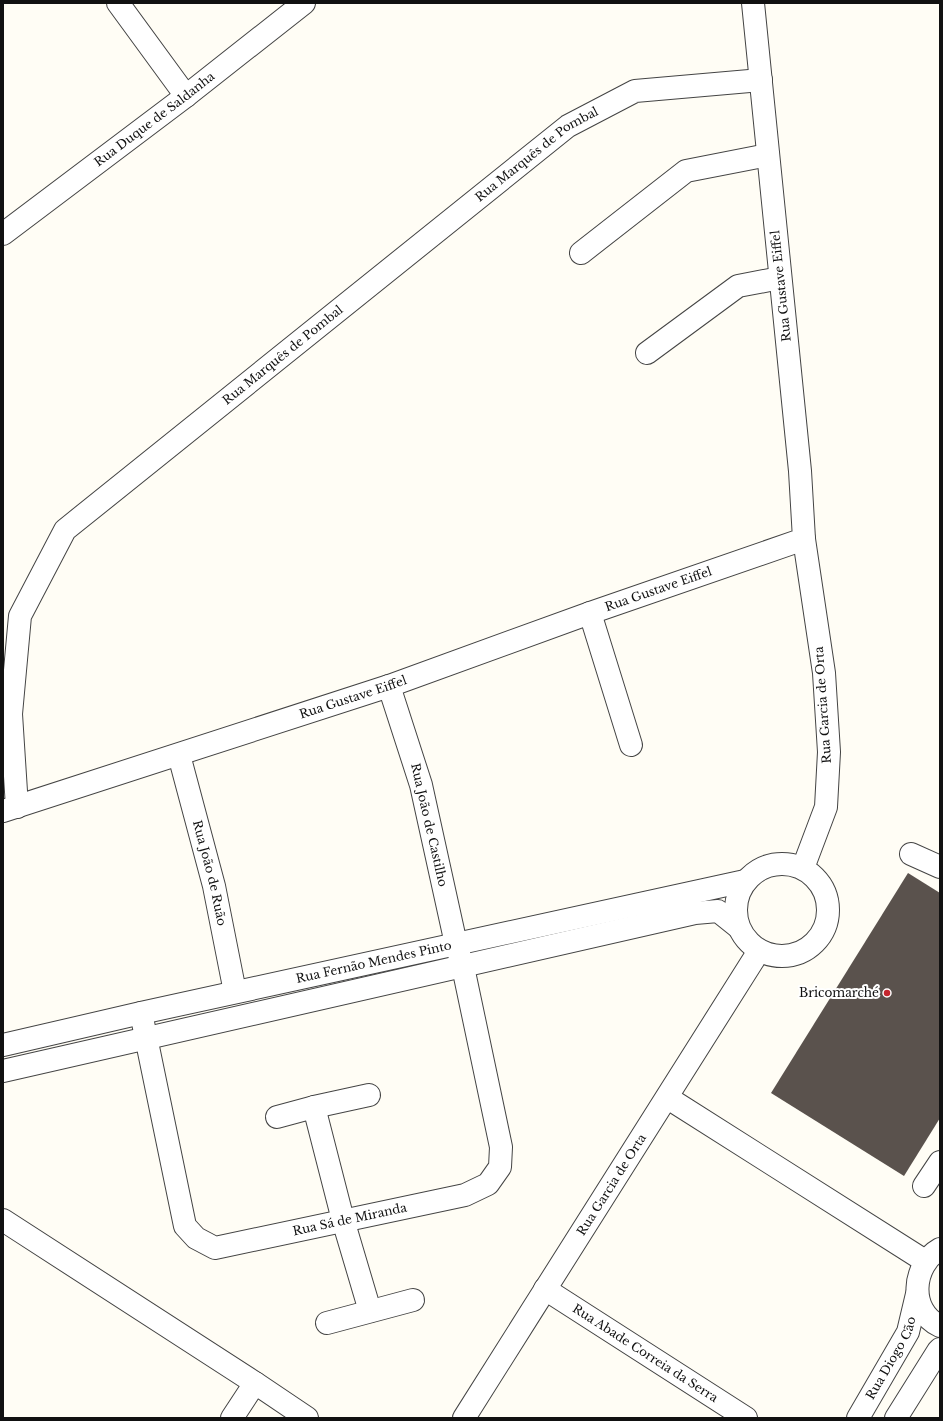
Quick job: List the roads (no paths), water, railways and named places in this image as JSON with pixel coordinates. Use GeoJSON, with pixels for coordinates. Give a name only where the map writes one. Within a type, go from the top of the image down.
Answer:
{"type":"FeatureCollection","features":[{"type":"Feature","properties":{"kind":"street"},"geometry":{"type":"LineString","coordinates":[[118,3],[186,96]]}},
{"type":"Feature","properties":{"kind":"street","name":"Rua Duque de Saldanha"},"geometry":{"type":"LineString","coordinates":[[3,234],[186,96],[304,3]]}},
{"type":"Feature","properties":{"kind":"street","name":"Rua Gustave Eiffel"},"geometry":{"type":"LineString","coordinates":[[10,809],[390,686],[590,613],[804,539],[800,471],[753,3]]}},
{"type":"Feature","properties":{"kind":"street","name":"Rua Marquês de Pombal"},"geometry":{"type":"LineString","coordinates":[[10,809],[11,714],[20,616],[65,530],[568,126],[635,91],[760,80]]}},
{"type":"Feature","properties":{"kind":"street"},"geometry":{"type":"LineString","coordinates":[[581,253],[686,171],[768,155]]}},
{"type":"Feature","properties":{"kind":"street"},"geometry":{"type":"LineString","coordinates":[[647,353],[738,286],[780,278]]}},
{"type":"Feature","properties":{"kind":"street","name":"Rua Garcia de Orta"},"geometry":{"type":"LineString","coordinates":[[803,868],[826,807],[829,752],[824,673],[804,539]]}},
{"type":"Feature","properties":{"kind":"street"},"geometry":{"type":"LineString","coordinates":[[590,613],[631,745]]}},
{"type":"Feature","properties":{"kind":"street","name":"Rua João de Castilho"},"geometry":{"type":"LineString","coordinates":[[390,686],[421,785],[456,944]]}},
{"type":"Feature","properties":{"kind":"street","name":"Rua João de Ruão"},"geometry":{"type":"LineString","coordinates":[[179,755],[214,886],[235,992]]}},
{"type":"Feature","properties":{"kind":"street"},"geometry":{"type":"LineString","coordinates":[[911,854],[940,867]]}},
{"type":"Feature","properties":{"kind":"street"},"geometry":{"type":"LineString","coordinates":[[788,863],[803,868],[815,877],[826,896],[828,903],[828,918],[823,932],[814,944],[802,952],[788,956],[773,956],[760,951],[746,941],[738,927],[735,911],[737,895],[745,881],[756,870],[771,864],[788,863]]}},
{"type":"Feature","properties":{"kind":"street","name":"Rua Fernão Mendes Pinto"},"geometry":{"type":"LineString","coordinates":[[3,1045],[235,992],[745,881]]}},
{"type":"Feature","properties":{"kind":"street","name":"Rua Fernão Mendes Pinto"},"geometry":{"type":"LineString","coordinates":[[3,1071],[695,913],[718,911],[738,927]]}},
{"type":"Feature","properties":{"kind":"street","name":"Rua Sá de Miranda"},"geometry":{"type":"LineString","coordinates":[[141,1013],[185,1226],[196,1238],[215,1248],[465,1195],[488,1184],[500,1167],[501,1147],[463,967],[456,944]]}},
{"type":"Feature","properties":{"kind":"street","name":"Rua Garcia de Orta"},"geometry":{"type":"LineString","coordinates":[[464,1418],[760,951]]}},
{"type":"Feature","properties":{"kind":"street"},"geometry":{"type":"LineString","coordinates":[[277,1117],[369,1095]]}},
{"type":"Feature","properties":{"kind":"street"},"geometry":{"type":"LineString","coordinates":[[668,1098],[933,1255]]}},
{"type":"Feature","properties":{"kind":"street"},"geometry":{"type":"LineString","coordinates":[[314,1107],[343,1220],[370,1311]]}},
{"type":"Feature","properties":{"kind":"street"},"geometry":{"type":"LineString","coordinates":[[924,1186],[940,1162]]}},
{"type":"Feature","properties":{"kind":"street"},"geometry":{"type":"LineString","coordinates":[[3,1220],[255,1382],[307,1418]]}},
{"type":"Feature","properties":{"kind":"street","name":"Rua Diogo Cão"},"geometry":{"type":"LineString","coordinates":[[858,1418],[908,1332],[917,1294],[918,1277],[933,1255]]}},
{"type":"Feature","properties":{"kind":"street","name":"Rua Abade Correia da Serra"},"geometry":{"type":"LineString","coordinates":[[545,1289],[746,1418]]}},
{"type":"Feature","properties":{"kind":"street"},"geometry":{"type":"LineString","coordinates":[[917,1294],[923,1311],[935,1324],[940,1326]]}},
{"type":"Feature","properties":{"kind":"street"},"geometry":{"type":"LineString","coordinates":[[328,1323],[413,1300]]}},
{"type":"Feature","properties":{"kind":"street"},"geometry":{"type":"LineString","coordinates":[[896,1418],[940,1349]]}},
{"type":"Feature","properties":{"kind":"street"},"geometry":{"type":"LineString","coordinates":[[232,1418],[255,1382]]}},
{"type":"Feature","properties":{"kind":"place","name":"Bricomarché"},"geometry":{"type":"Point","coordinates":[887,993]}}]}
